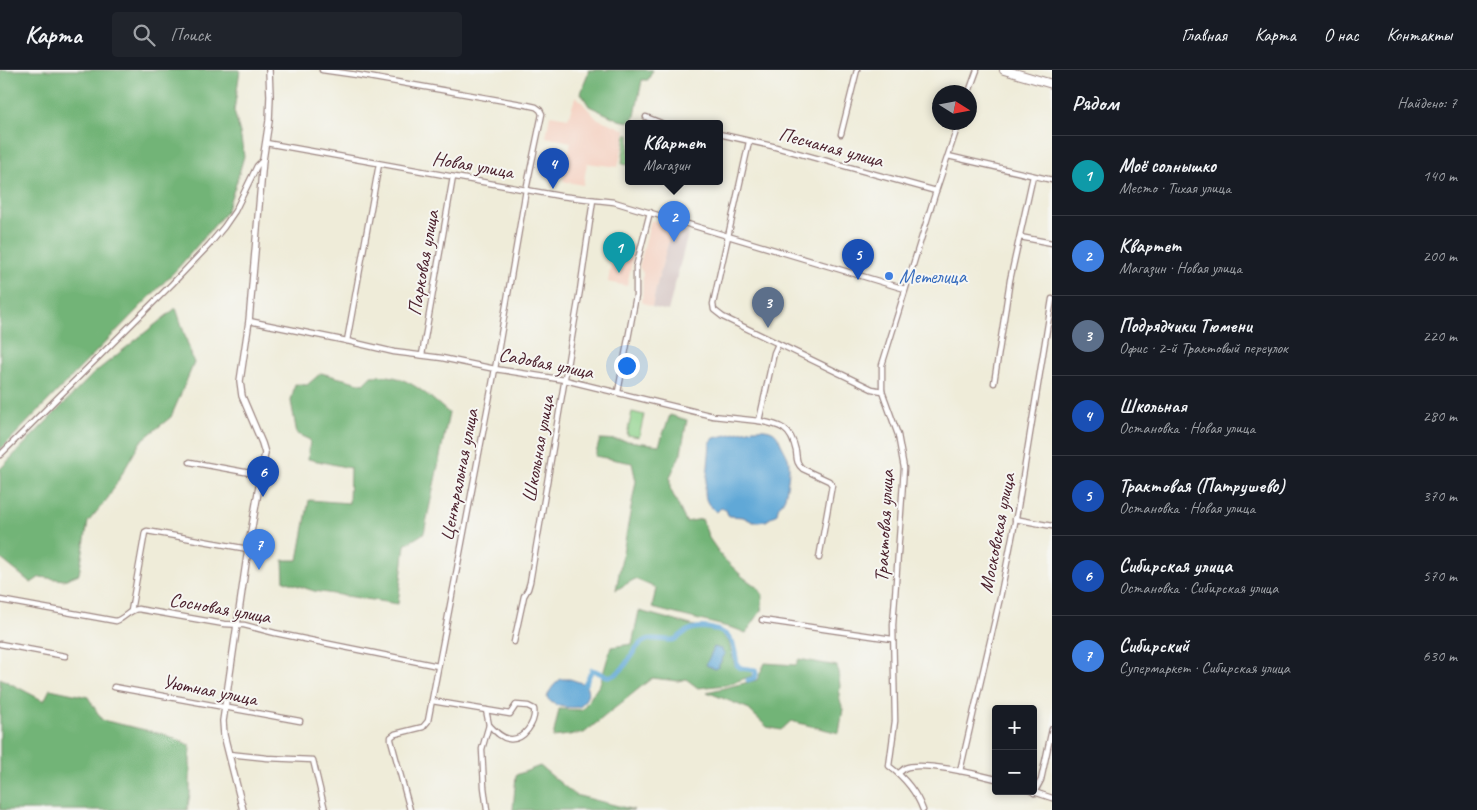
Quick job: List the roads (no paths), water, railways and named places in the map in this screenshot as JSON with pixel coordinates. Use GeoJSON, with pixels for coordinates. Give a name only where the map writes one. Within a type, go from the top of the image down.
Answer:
{"type":"FeatureCollection","features":[{"type":"Feature","properties":{"kind":"highway"},"geometry":{"type":"LineString","coordinates":[[1004,70],[1052,84]]}},
{"type":"Feature","properties":{"kind":"street"},"geometry":{"type":"LineString","coordinates":[[243,810],[224,735],[223,721],[264,453],[262,443],[242,396],[240,381],[249,322],[263,160],[269,120],[270,70]]}},
{"type":"Feature","properties":{"kind":"street"},"geometry":{"type":"LineString","coordinates":[[322,70],[356,74],[536,107],[542,114],[526,190]]}},
{"type":"Feature","properties":{"kind":"street"},"geometry":{"type":"LineString","coordinates":[[841,134],[857,70]]}},
{"type":"Feature","properties":{"kind":"street"},"geometry":{"type":"LineString","coordinates":[[971,85],[976,70]]}},
{"type":"Feature","properties":{"kind":"street"},"geometry":{"type":"LineString","coordinates":[[646,117],[654,120]]}},
{"type":"Feature","properties":{"kind":"street","name":"Трактовая улица"},"geometry":{"type":"LineString","coordinates":[[899,773],[889,766],[895,721],[892,639],[904,468],[898,435],[882,391],[882,365],[956,130]]}},
{"type":"Feature","properties":{"kind":"street","name":"Песчаная улица"},"geometry":{"type":"LineString","coordinates":[[723,135],[772,146],[936,191]]}},
{"type":"Feature","properties":{"kind":"street","name":"Новая улица"},"geometry":{"type":"LineString","coordinates":[[266,142],[560,196],[614,202],[905,288]]}},
{"type":"Feature","properties":{"kind":"street"},"geometry":{"type":"LineString","coordinates":[[749,142],[713,304],[714,310],[723,317],[778,344],[872,389],[882,391]]}},
{"type":"Feature","properties":{"kind":"street"},"geometry":{"type":"LineString","coordinates":[[948,156],[1052,180]]}},
{"type":"Feature","properties":{"kind":"street"},"geometry":{"type":"LineString","coordinates":[[0,455],[172,284],[214,239],[235,211],[257,166],[263,160]]}},
{"type":"Feature","properties":{"kind":"street"},"geometry":{"type":"LineString","coordinates":[[347,341],[379,164]]}},
{"type":"Feature","properties":{"kind":"street"},"geometry":{"type":"LineString","coordinates":[[994,383],[1010,280],[1033,176]]}},
{"type":"Feature","properties":{"kind":"street","name":"Парковая улица"},"geometry":{"type":"LineString","coordinates":[[422,355],[453,177]]}},
{"type":"Feature","properties":{"kind":"street","name":"Центральная улица"},"geometry":{"type":"LineString","coordinates":[[410,810],[391,737],[395,734],[423,727],[428,722],[495,369],[526,190]]}},
{"type":"Feature","properties":{"kind":"street","name":"Школьная улица"},"geometry":{"type":"LineString","coordinates":[[514,642],[524,596],[530,582],[565,380],[593,200]]}},
{"type":"Feature","properties":{"kind":"street"},"geometry":{"type":"LineString","coordinates":[[618,392],[636,296],[636,266],[650,212]]}},
{"type":"Feature","properties":{"kind":"street"},"geometry":{"type":"LineString","coordinates":[[1020,237],[1052,243]]}},
{"type":"Feature","properties":{"kind":"street","name":"Московская улица"},"geometry":{"type":"LineString","coordinates":[[960,771],[1000,598],[1052,299]]}},
{"type":"Feature","properties":{"kind":"street","name":"Садовая улица"},"geometry":{"type":"LineString","coordinates":[[249,322],[394,352],[442,358],[565,380],[713,416],[759,420],[779,425],[791,435],[797,463],[803,469],[829,481],[832,485],[819,558]]}},
{"type":"Feature","properties":{"kind":"street"},"geometry":{"type":"LineString","coordinates":[[759,420],[774,353],[778,344]]}},
{"type":"Feature","properties":{"kind":"street"},"geometry":{"type":"LineString","coordinates":[[190,462],[261,474]]}},
{"type":"Feature","properties":{"kind":"street"},"geometry":{"type":"LineString","coordinates":[[1015,519],[1052,526]]}},
{"type":"Feature","properties":{"kind":"street"},"geometry":{"type":"LineString","coordinates":[[131,611],[145,532],[248,548]]}},
{"type":"Feature","properties":{"kind":"street","name":"Сосновая улица"},"geometry":{"type":"LineString","coordinates":[[0,600],[116,621],[124,618],[131,611],[138,609],[237,625],[438,666]]}},
{"type":"Feature","properties":{"kind":"street"},"geometry":{"type":"LineString","coordinates":[[762,620],[892,639]]}},
{"type":"Feature","properties":{"kind":"street"},"geometry":{"type":"LineString","coordinates":[[0,644],[65,656]]}},
{"type":"Feature","properties":{"kind":"street","name":"Уютная улица"},"geometry":{"type":"LineString","coordinates":[[114,687],[300,722]]}},
{"type":"Feature","properties":{"kind":"street"},"geometry":{"type":"LineString","coordinates":[[432,701],[510,714],[516,705],[534,708],[535,713],[531,726],[520,737],[508,739],[499,735],[489,725]]}},
{"type":"Feature","properties":{"kind":"street"},"geometry":{"type":"LineString","coordinates":[[486,710],[489,725],[482,749],[487,810]]}},
{"type":"Feature","properties":{"kind":"street"},"geometry":{"type":"LineString","coordinates":[[1037,785],[1041,780],[1052,729]]}},
{"type":"Feature","properties":{"kind":"street"},"geometry":{"type":"LineString","coordinates":[[229,754],[313,760],[325,810]]}},
{"type":"Feature","properties":{"kind":"street"},"geometry":{"type":"LineString","coordinates":[[923,810],[915,793],[899,773],[904,768],[927,767],[960,771],[992,778]]}},
{"type":"Feature","properties":{"kind":"street"},"geometry":{"type":"LineString","coordinates":[[1037,794],[1052,798]]}},
{"type":"Feature","properties":{"kind":"water"},"geometry":{"type":"Polygon","coordinates":[[[753,429],[767,429],[775,433],[788,458],[789,466],[785,497],[778,508],[777,514],[766,521],[758,522],[753,522],[743,517],[730,516],[726,510],[721,508],[717,512],[707,502],[705,492],[710,443],[714,438],[753,429]]]}},
{"type":"Feature","properties":{"kind":"water"},"geometry":{"type":"Polygon","coordinates":[[[714,647],[721,649],[725,654],[715,669],[706,665],[714,647]]]}},
{"type":"Feature","properties":{"kind":"water"},"geometry":{"type":"Polygon","coordinates":[[[561,679],[570,679],[585,684],[588,694],[580,707],[558,706],[547,698],[552,687],[561,679]]]}},
{"type":"Feature","properties":{"kind":"waterway"},"geometry":{"type":"LineString","coordinates":[[585,684],[592,670],[608,676],[620,671],[637,647],[644,641],[652,639],[673,640],[687,631],[699,628],[712,629],[729,637],[734,647],[737,665],[741,668],[755,670],[754,678],[748,680]]}},
{"type":"Feature","properties":{"kind":"place","name":"Школьная"},"geometry":{"type":"Point","coordinates":[553,189]}},
{"type":"Feature","properties":{"kind":"place","name":"Квартет"},"geometry":{"type":"Point","coordinates":[674,242]}},
{"type":"Feature","properties":{"kind":"place","name":"Моё солнышко"},"geometry":{"type":"Point","coordinates":[619,273]}},
{"type":"Feature","properties":{"kind":"place","name":"Метелица"},"geometry":{"type":"Point","coordinates":[889,276]}},
{"type":"Feature","properties":{"kind":"place","name":"Трактовая (Патрушево)"},"geometry":{"type":"Point","coordinates":[858,280]}},
{"type":"Feature","properties":{"kind":"place","name":"Подрядчики Тюмени"},"geometry":{"type":"Point","coordinates":[768,328]}},
{"type":"Feature","properties":{"kind":"place","name":"Сибирская улица"},"geometry":{"type":"Point","coordinates":[263,497]}},
{"type":"Feature","properties":{"kind":"place","name":"Сибирский"},"geometry":{"type":"Point","coordinates":[259,570]}}]}
